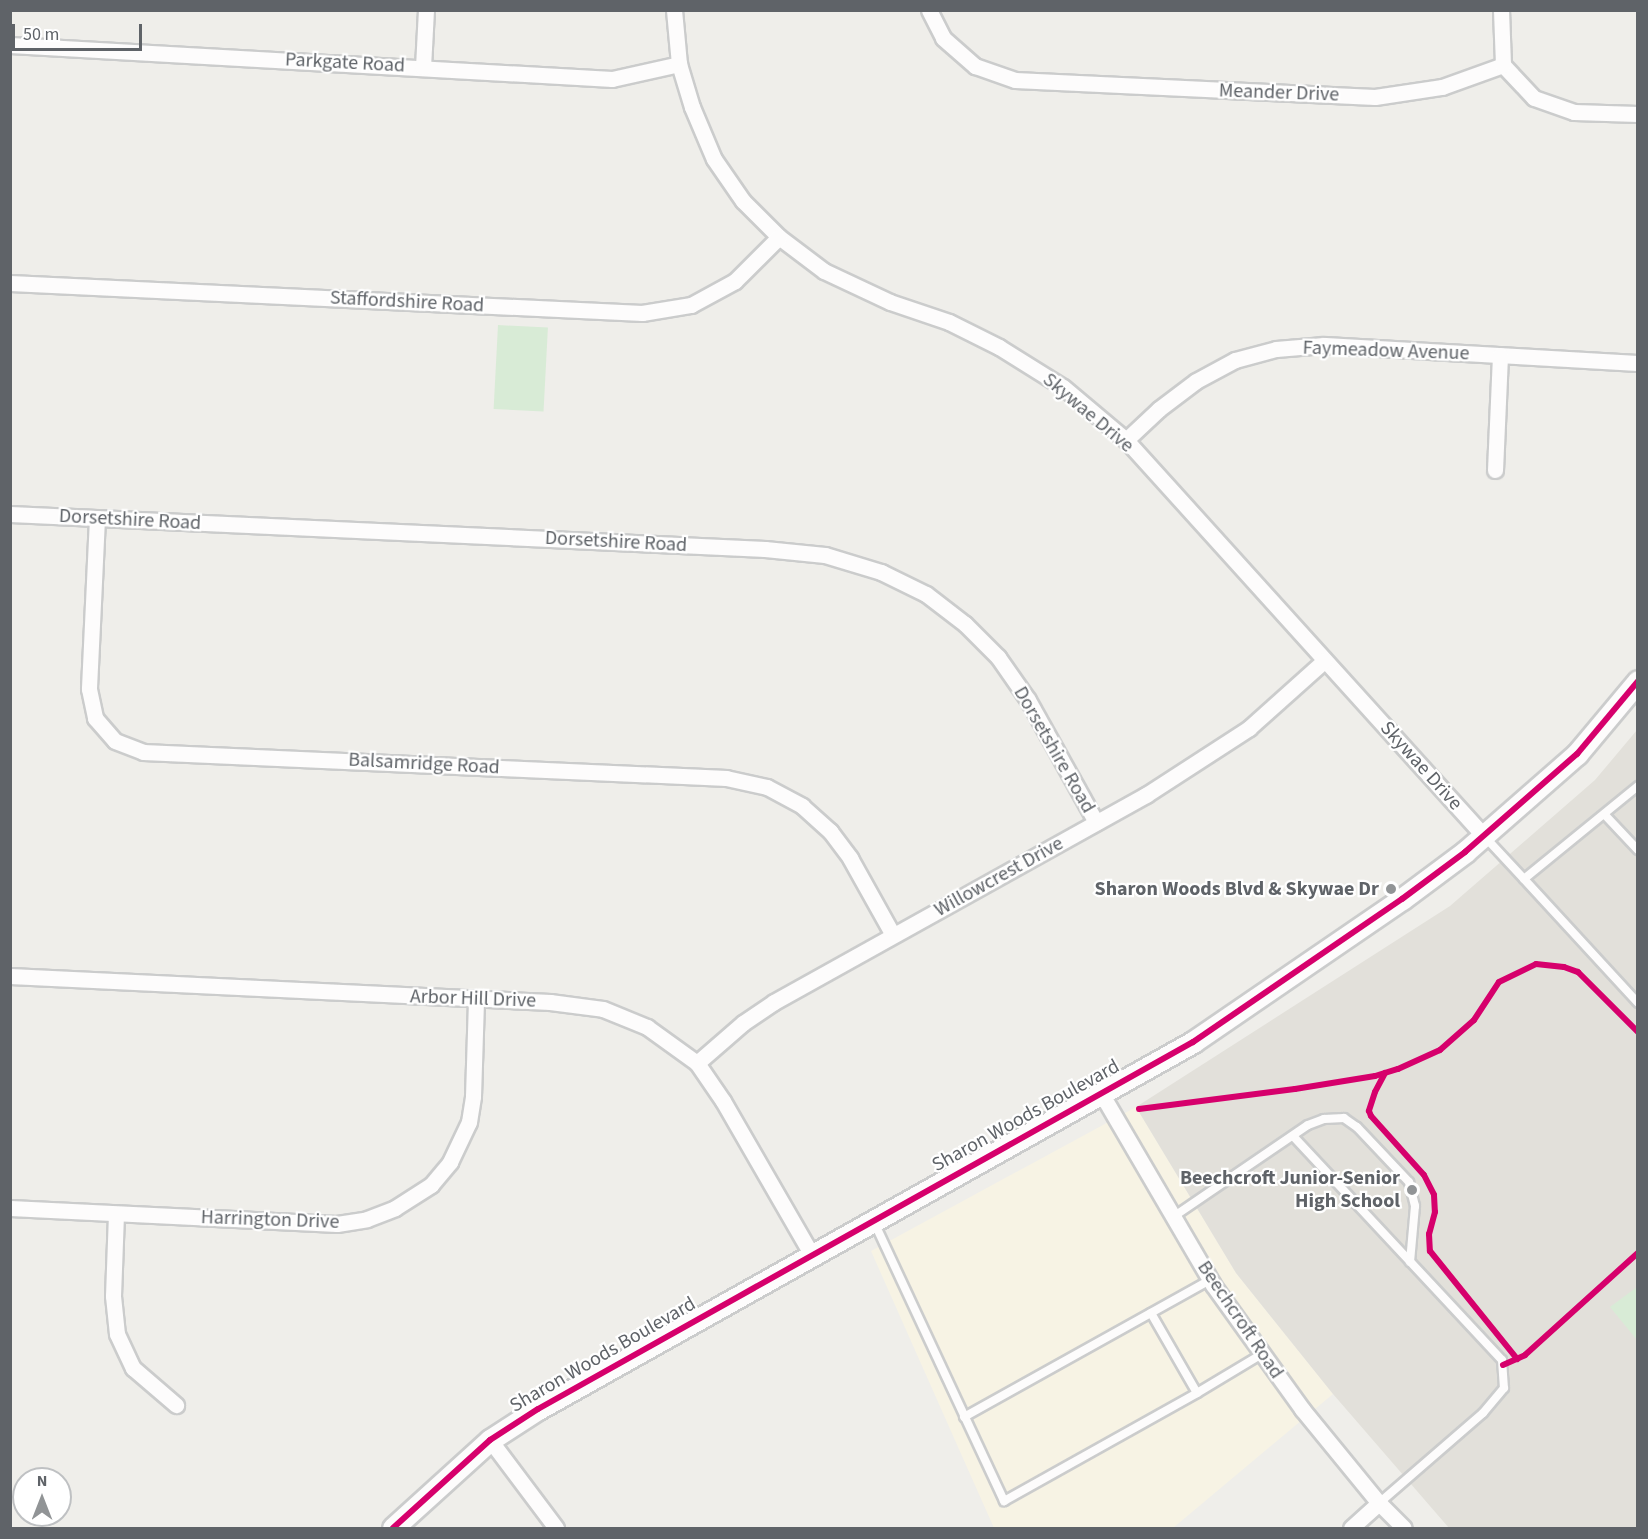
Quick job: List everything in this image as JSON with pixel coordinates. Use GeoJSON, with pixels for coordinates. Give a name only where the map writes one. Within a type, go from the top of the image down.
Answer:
{"type":"FeatureCollection","features":[{"type":"Feature","properties":{"kind":"street"},"geometry":{"type":"LineString","coordinates":[[423,67],[426,10]]}},
{"type":"Feature","properties":{"kind":"street","name":"Skywae Drive"},"geometry":{"type":"LineString","coordinates":[[674,10],[678,64],[692,107],[714,159],[743,201],[779,237],[824,271],[890,302],[949,322],[999,347],[1063,387],[1126,440],[1484,836]]}},
{"type":"Feature","properties":{"kind":"street","name":"Meander Drive"},"geometry":{"type":"LineString","coordinates":[[929,10],[943,38],[975,66],[1024,81],[1375,97],[1442,87],[1503,65]]}},
{"type":"Feature","properties":{"kind":"street"},"geometry":{"type":"LineString","coordinates":[[1501,10],[1503,65],[1534,98],[1574,112],[1638,114]]}},
{"type":"Feature","properties":{"kind":"street","name":"Parkgate Road"},"geometry":{"type":"LineString","coordinates":[[10,45],[612,79],[678,64]]}},
{"type":"Feature","properties":{"kind":"street","name":"Staffordshire Road"},"geometry":{"type":"LineString","coordinates":[[10,283],[642,313],[691,305],[735,281],[779,237]]}},
{"type":"Feature","properties":{"kind":"street","name":"Faymeadow Avenue"},"geometry":{"type":"LineString","coordinates":[[1126,440],[1159,409],[1196,381],[1235,360],[1276,349],[1324,345],[1638,363]]}},
{"type":"Feature","properties":{"kind":"street"},"geometry":{"type":"LineString","coordinates":[[1495,470],[1500,356]]}},
{"type":"Feature","properties":{"kind":"street","name":"Dorsetshire Road"},"geometry":{"type":"LineString","coordinates":[[10,514],[765,549],[825,555],[882,572],[926,594],[965,624],[998,657],[1028,700],[1096,822]]}},
{"type":"Feature","properties":{"kind":"street","name":"Balsamridge Road"},"geometry":{"type":"LineString","coordinates":[[97,518],[89,689],[95,718],[115,741],[143,752],[726,778],[767,787],[802,806],[830,831],[850,858],[893,935]]}},
{"type":"Feature","properties":{"kind":"street","name":"Willowcrest Drive"},"geometry":{"type":"LineString","coordinates":[[697,1063],[742,1023],[893,935],[1146,795],[1249,728],[1324,661]]}},
{"type":"Feature","properties":{"kind":"street","name":"Sharon Woods Boulevard"},"geometry":{"type":"LineString","coordinates":[[393,1528],[490,1440],[548,1404],[1193,1042],[1402,899],[1484,836],[1577,754],[1638,681]]}},
{"type":"Feature","properties":{"kind":"street","name":"Arbor Hill Drive"},"geometry":{"type":"LineString","coordinates":[[10,976],[550,1002],[603,1009],[647,1027],[697,1063],[723,1101],[812,1255]]}},
{"type":"Feature","properties":{"kind":"street","name":"Harrington Drive"},"geometry":{"type":"LineString","coordinates":[[10,1208],[337,1224],[367,1219],[411,1199],[431,1185],[450,1162],[469,1122],[473,1096],[476,999]]}},
{"type":"Feature","properties":{"kind":"street","name":"Beechcroft Road"},"geometry":{"type":"LineString","coordinates":[[1101,1093],[1210,1280],[1302,1408],[1379,1503],[1404,1528]]}},
{"type":"Feature","properties":{"kind":"street"},"geometry":{"type":"LineString","coordinates":[[116,1214],[113,1296],[117,1334],[133,1368],[176,1405]]}},
{"type":"Feature","properties":{"kind":"street"},"geometry":{"type":"LineString","coordinates":[[490,1440],[556,1528]]}},
{"type":"Feature","properties":{"kind":"street"},"geometry":{"type":"LineString","coordinates":[[1352,1528],[1379,1503]]}},
{"type":"Feature","properties":{"kind":"lane"},"geometry":{"type":"LineString","coordinates":[[1524,879],[1638,786]]}},
{"type":"Feature","properties":{"kind":"lane"},"geometry":{"type":"LineString","coordinates":[[1605,815],[1638,850]]}},
{"type":"Feature","properties":{"kind":"lane"},"geometry":{"type":"LineString","coordinates":[[1484,836],[1638,1003]]}},
{"type":"Feature","properties":{"kind":"lane"},"geometry":{"type":"LineString","coordinates":[[1173,1217],[1293,1136],[1324,1119],[1344,1118],[1357,1127],[1409,1182],[1415,1206],[1410,1262]]}},
{"type":"Feature","properties":{"kind":"lane"},"geometry":{"type":"LineString","coordinates":[[1293,1136],[1502,1360],[1504,1388],[1483,1413],[1379,1503]]}},
{"type":"Feature","properties":{"kind":"lane"},"geometry":{"type":"LineString","coordinates":[[873,1221],[1004,1501],[1262,1354]]}},
{"type":"Feature","properties":{"kind":"lane"},"geometry":{"type":"LineString","coordinates":[[964,1417],[1210,1280]]}},
{"type":"Feature","properties":{"kind":"lane"},"geometry":{"type":"LineString","coordinates":[[1151,1313],[1197,1393]]}},
{"type":"Feature","properties":{"kind":"shaded area","name":"Beechcroft Junior-Senior High School"},"geometry":{"type":"Polygon","coordinates":[[[1637,730],[1637,1528],[1449,1528],[1333,1394],[1236,1273],[1136,1107],[1450,906],[1595,780],[1637,730]]]}},
{"type":"Feature","properties":{"kind":"shaded area"},"geometry":{"type":"Polygon","coordinates":[[[1136,1107],[1236,1273],[1333,1394],[1173,1528],[994,1528],[871,1251],[1136,1107]]]}},
{"type":"Feature","properties":{"kind":"green space"},"geometry":{"type":"Polygon","coordinates":[[[498,325],[548,328],[544,412],[494,409],[498,325]]]}},
{"type":"Feature","properties":{"kind":"green space"},"geometry":{"type":"Polygon","coordinates":[[[1637,1287],[1637,1340],[1610,1307],[1637,1287]]]}},
{"type":"Feature","properties":{"kind":"cycle path"},"geometry":{"type":"LineString","coordinates":[[393,1528],[490,1440],[538,1409],[1193,1042],[1402,899],[1465,852],[1577,754],[1638,681]]}},
{"type":"Feature","properties":{"kind":"cycle path"},"geometry":{"type":"LineString","coordinates":[[1139,1109],[1295,1089],[1375,1076],[1398,1069],[1440,1050],[1474,1020],[1499,982],[1536,964],[1564,967],[1578,972],[1638,1032]]}},
{"type":"Feature","properties":{"kind":"cycle path"},"geometry":{"type":"LineString","coordinates":[[1385,1073],[1375,1092],[1369,1111],[1424,1175],[1434,1195],[1435,1212],[1429,1234],[1430,1251],[1517,1359]]}},
{"type":"Feature","properties":{"kind":"cycle path"},"geometry":{"type":"LineString","coordinates":[[1503,1365],[1525,1355],[1638,1253]]}},
{"type":"Feature","properties":{"kind":"place","name":"Sharon Woods Blvd & Skywae Dr"},"geometry":{"type":"Point","coordinates":[1391,889]}},
{"type":"Feature","properties":{"kind":"place","name":"Beechcroft Junior-Senior High School"},"geometry":{"type":"Point","coordinates":[1412,1190]}}]}
